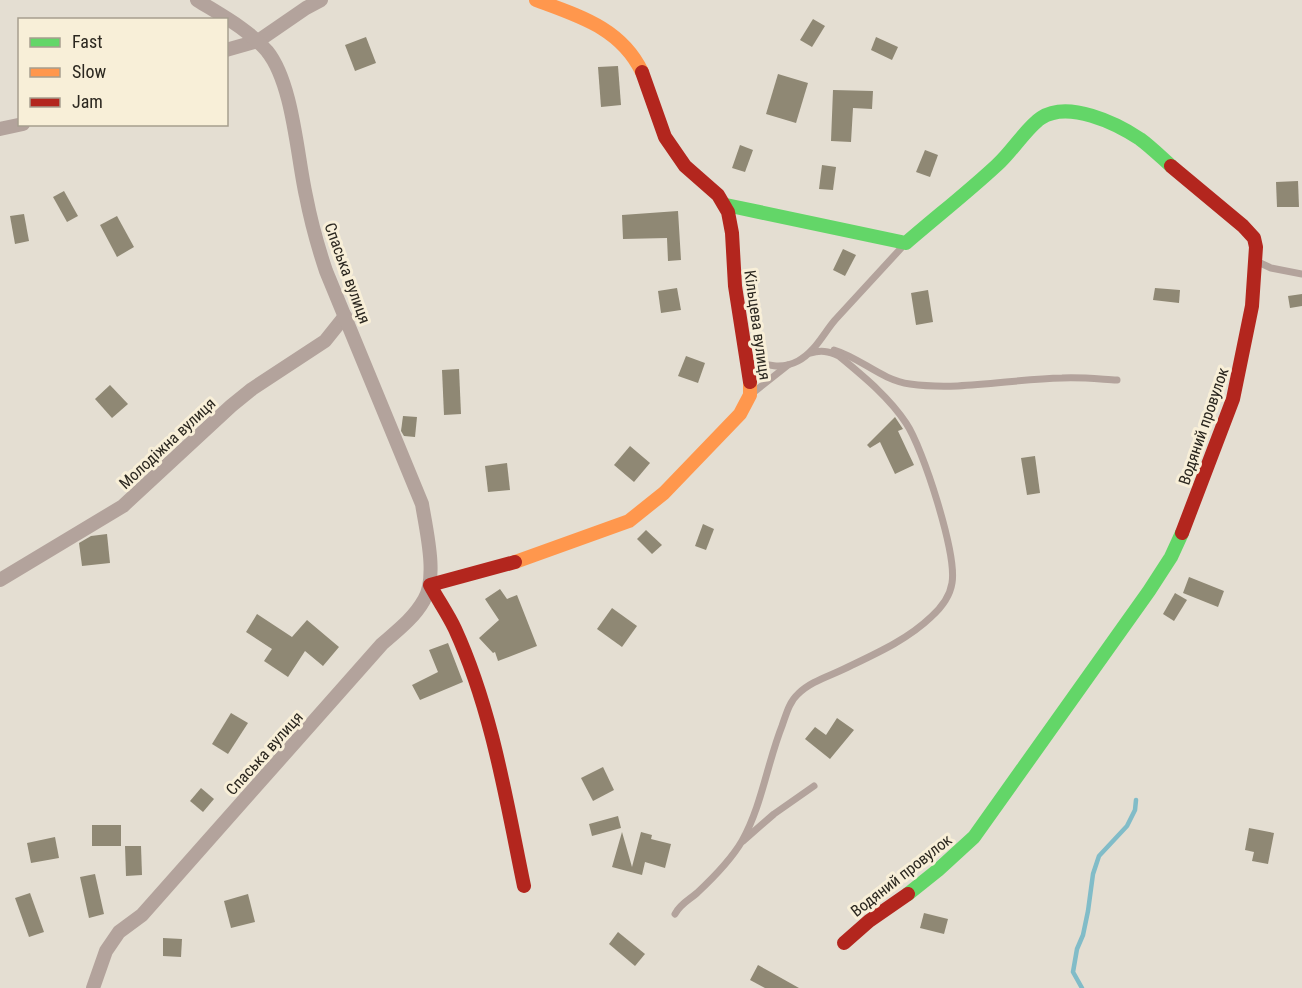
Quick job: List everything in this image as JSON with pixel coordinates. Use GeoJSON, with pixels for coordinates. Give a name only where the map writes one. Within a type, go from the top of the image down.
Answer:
{"type":"FeatureCollection","features":[{"type":"Feature","properties":{"kind":"street","name":"Спаська вулиця"},"geometry":{"type":"LineString","coordinates":[[196,0],[225,18]]}},
{"type":"Feature","properties":{"kind":"street"},"geometry":{"type":"LineString","coordinates":[[228,49],[258,41],[321,0]]}},
{"type":"Feature","properties":{"kind":"street"},"geometry":{"type":"LineString","coordinates":[[536,0],[607,31],[630,48],[642,71],[662,131],[672,148],[687,168],[726,205],[906,243]]}},
{"type":"Feature","properties":{"kind":"street","name":"Спаська вулиця"},"geometry":{"type":"LineString","coordinates":[[93,988],[106,951],[119,932],[142,915],[382,644],[415,614],[426,598],[430,585],[422,504],[316,241],[290,112],[278,72],[268,53],[258,41],[228,20]]}},
{"type":"Feature","properties":{"kind":"street","name":"Водяний провулок"},"geometry":{"type":"LineString","coordinates":[[844,943],[863,924],[947,863],[974,837],[1171,557],[1186,526],[1233,399],[1248,333],[1256,261],[1256,247],[1251,234],[1141,140],[1125,129],[1070,111],[1046,114],[1040,118],[999,164],[906,243]]}},
{"type":"Feature","properties":{"kind":"street"},"geometry":{"type":"LineString","coordinates":[[0,129],[18,125]]}},
{"type":"Feature","properties":{"kind":"street","name":"Кільцева вулиця"},"geometry":{"type":"LineString","coordinates":[[430,585],[530,558],[629,521],[664,493],[740,414],[750,395],[726,205]]}},
{"type":"Feature","properties":{"kind":"street","name":"Молодіжна вулиця"},"geometry":{"type":"LineString","coordinates":[[0,580],[123,506],[231,406],[252,389],[325,340],[345,316]]}},
{"type":"Feature","properties":{"kind":"street","name":"Спаська вулиця"},"geometry":{"type":"LineString","coordinates":[[430,585],[455,628],[478,686],[493,741],[524,886]]}},
{"type":"Feature","properties":{"kind":"lane"},"geometry":{"type":"LineString","coordinates":[[810,353],[834,322],[906,243]]}},
{"type":"Feature","properties":{"kind":"lane"},"geometry":{"type":"LineString","coordinates":[[1256,261],[1271,268],[1302,274]]}},
{"type":"Feature","properties":{"kind":"lane"},"geometry":{"type":"LineString","coordinates":[[741,843],[754,815],[776,740],[789,706],[797,695],[817,681],[881,651],[908,635],[938,610],[945,601],[952,581],[942,517],[916,440],[909,426],[889,401],[864,377],[839,356],[820,350]]}},
{"type":"Feature","properties":{"kind":"lane"},"geometry":{"type":"LineString","coordinates":[[750,395],[788,365],[820,350],[837,351],[891,380],[910,384],[956,386],[1062,378],[1117,380]]}},
{"type":"Feature","properties":{"kind":"lane"},"geometry":{"type":"LineString","coordinates":[[746,355],[767,365],[788,365]]}},
{"type":"Feature","properties":{"kind":"lane"},"geometry":{"type":"LineString","coordinates":[[675,914],[679,906],[714,877],[741,843],[774,814],[813,786]]}},
{"type":"Feature","properties":{"kind":"building"},"geometry":{"type":"Polygon","coordinates":[[[813,19],[825,26],[812,47],[800,40],[813,19]]]}},
{"type":"Feature","properties":{"kind":"building"},"geometry":{"type":"Polygon","coordinates":[[[366,37],[376,63],[355,71],[345,45],[366,37]]]}},
{"type":"Feature","properties":{"kind":"building"},"geometry":{"type":"Polygon","coordinates":[[[876,37],[898,47],[892,60],[871,50],[876,37]]]}},
{"type":"Feature","properties":{"kind":"building"},"geometry":{"type":"Polygon","coordinates":[[[618,66],[621,105],[601,107],[598,67],[618,66]]]}},
{"type":"Feature","properties":{"kind":"building"},"geometry":{"type":"Polygon","coordinates":[[[778,74],[808,83],[796,123],[766,114],[778,74]]]}},
{"type":"Feature","properties":{"kind":"building"},"geometry":{"type":"Polygon","coordinates":[[[833,90],[873,91],[872,109],[853,108],[851,142],[831,141],[833,90]]]}},
{"type":"Feature","properties":{"kind":"building"},"geometry":{"type":"Polygon","coordinates":[[[740,145],[753,150],[745,172],[732,168],[740,145]]]}},
{"type":"Feature","properties":{"kind":"building"},"geometry":{"type":"Polygon","coordinates":[[[925,150],[938,155],[930,177],[916,172],[925,150]]]}},
{"type":"Feature","properties":{"kind":"building"},"geometry":{"type":"Polygon","coordinates":[[[822,165],[836,167],[833,190],[819,189],[822,165]]]}},
{"type":"Feature","properties":{"kind":"building"},"geometry":{"type":"Polygon","coordinates":[[[1298,181],[1299,207],[1277,207],[1276,182],[1298,181]]]}},
{"type":"Feature","properties":{"kind":"building"},"geometry":{"type":"Polygon","coordinates":[[[64,191],[78,216],[67,222],[53,197],[64,191]]]}},
{"type":"Feature","properties":{"kind":"building"},"geometry":{"type":"Polygon","coordinates":[[[678,211],[681,260],[668,261],[667,238],[623,239],[622,215],[678,211]]]}},
{"type":"Feature","properties":{"kind":"building"},"geometry":{"type":"Polygon","coordinates":[[[24,214],[29,241],[15,244],[10,216],[24,214]]]}},
{"type":"Feature","properties":{"kind":"building"},"geometry":{"type":"Polygon","coordinates":[[[117,216],[134,247],[117,257],[100,225],[117,216]]]}},
{"type":"Feature","properties":{"kind":"building"},"geometry":{"type":"Polygon","coordinates":[[[843,249],[856,255],[845,276],[833,270],[843,249]]]}},
{"type":"Feature","properties":{"kind":"building"},"geometry":{"type":"Polygon","coordinates":[[[677,288],[681,310],[661,313],[658,291],[677,288]]]}},
{"type":"Feature","properties":{"kind":"building"},"geometry":{"type":"Polygon","coordinates":[[[1155,288],[1180,290],[1179,303],[1153,300],[1155,288]]]}},
{"type":"Feature","properties":{"kind":"building"},"geometry":{"type":"Polygon","coordinates":[[[928,290],[933,322],[916,325],[911,293],[928,290]]]}},
{"type":"Feature","properties":{"kind":"building"},"geometry":{"type":"Polygon","coordinates":[[[1302,294],[1302,306],[1290,308],[1288,296],[1302,294]]]}},
{"type":"Feature","properties":{"kind":"building"},"geometry":{"type":"Polygon","coordinates":[[[686,356],[705,363],[698,383],[678,376],[686,356]]]}},
{"type":"Feature","properties":{"kind":"building"},"geometry":{"type":"Polygon","coordinates":[[[459,369],[461,414],[444,415],[442,370],[459,369]]]}},
{"type":"Feature","properties":{"kind":"building"},"geometry":{"type":"Polygon","coordinates":[[[110,385],[128,404],[112,418],[95,399],[110,385]]]}},
{"type":"Feature","properties":{"kind":"building"},"geometry":{"type":"Polygon","coordinates":[[[403,416],[417,417],[415,437],[404,436],[401,431],[403,416]]]}},
{"type":"Feature","properties":{"kind":"building"},"geometry":{"type":"Polygon","coordinates":[[[895,417],[903,429],[898,431],[914,465],[895,474],[880,442],[870,448],[867,445],[895,417]]]}},
{"type":"Feature","properties":{"kind":"building"},"geometry":{"type":"Polygon","coordinates":[[[630,446],[650,463],[634,482],[614,465],[630,446]]]}},
{"type":"Feature","properties":{"kind":"building"},"geometry":{"type":"Polygon","coordinates":[[[1035,456],[1040,493],[1027,495],[1021,458],[1035,456]]]}},
{"type":"Feature","properties":{"kind":"building"},"geometry":{"type":"Polygon","coordinates":[[[507,463],[510,490],[488,492],[485,466],[507,463]]]}},
{"type":"Feature","properties":{"kind":"building"},"geometry":{"type":"Polygon","coordinates":[[[703,524],[714,529],[706,550],[695,546],[703,524]]]}},
{"type":"Feature","properties":{"kind":"building"},"geometry":{"type":"Polygon","coordinates":[[[646,530],[662,545],[652,554],[637,539],[646,530]]]}},
{"type":"Feature","properties":{"kind":"building"},"geometry":{"type":"Polygon","coordinates":[[[107,534],[110,563],[82,566],[79,543],[91,536],[107,534]]]}},
{"type":"Feature","properties":{"kind":"building"},"geometry":{"type":"Polygon","coordinates":[[[1189,577],[1224,591],[1218,607],[1183,593],[1189,577]]]}},
{"type":"Feature","properties":{"kind":"building"},"geometry":{"type":"Polygon","coordinates":[[[500,589],[507,599],[517,595],[537,646],[498,661],[495,652],[493,653],[479,638],[499,620],[485,599],[500,589]]]}},
{"type":"Feature","properties":{"kind":"building"},"geometry":{"type":"Polygon","coordinates":[[[1175,593],[1187,600],[1174,621],[1163,614],[1175,593]]]}},
{"type":"Feature","properties":{"kind":"building"},"geometry":{"type":"Polygon","coordinates":[[[612,608],[637,626],[622,647],[597,629],[612,608]]]}},
{"type":"Feature","properties":{"kind":"building"},"geometry":{"type":"Polygon","coordinates":[[[257,614],[292,637],[307,620],[339,647],[323,666],[305,651],[288,677],[264,661],[272,649],[246,632],[257,614]]]}},
{"type":"Feature","properties":{"kind":"building"},"geometry":{"type":"Polygon","coordinates":[[[448,643],[463,682],[420,700],[412,685],[438,672],[429,650],[448,643]]]}},
{"type":"Feature","properties":{"kind":"building"},"geometry":{"type":"Polygon","coordinates":[[[231,713],[248,723],[228,754],[212,744],[231,713]]]}},
{"type":"Feature","properties":{"kind":"building"},"geometry":{"type":"Polygon","coordinates":[[[837,718],[854,730],[830,759],[805,739],[815,727],[826,735],[837,718]]]}},
{"type":"Feature","properties":{"kind":"building"},"geometry":{"type":"Polygon","coordinates":[[[603,767],[614,790],[593,801],[581,778],[603,767]]]}},
{"type":"Feature","properties":{"kind":"building"},"geometry":{"type":"Polygon","coordinates":[[[201,788],[214,799],[203,812],[190,801],[201,788]]]}},
{"type":"Feature","properties":{"kind":"building"},"geometry":{"type":"Polygon","coordinates":[[[618,816],[621,828],[592,836],[589,824],[618,816]]]}},
{"type":"Feature","properties":{"kind":"building"},"geometry":{"type":"Polygon","coordinates":[[[92,825],[121,825],[121,846],[92,846],[92,825]]]}},
{"type":"Feature","properties":{"kind":"building"},"geometry":{"type":"Polygon","coordinates":[[[1249,828],[1274,833],[1268,864],[1252,861],[1254,852],[1245,850],[1249,828]]]}},
{"type":"Feature","properties":{"kind":"building"},"geometry":{"type":"Polygon","coordinates":[[[622,832],[632,867],[641,832],[652,835],[651,839],[671,844],[665,868],[645,862],[642,875],[612,867],[622,832]]]}},
{"type":"Feature","properties":{"kind":"building"},"geometry":{"type":"Polygon","coordinates":[[[55,837],[59,858],[31,863],[27,843],[55,837]]]}},
{"type":"Feature","properties":{"kind":"building"},"geometry":{"type":"Polygon","coordinates":[[[125,846],[141,846],[142,875],[126,876],[125,846]]]}},
{"type":"Feature","properties":{"kind":"building"},"geometry":{"type":"Polygon","coordinates":[[[95,874],[104,914],[89,918],[80,877],[95,874]]]}},
{"type":"Feature","properties":{"kind":"building"},"geometry":{"type":"Polygon","coordinates":[[[30,893],[44,932],[29,937],[15,898],[30,893]]]}},
{"type":"Feature","properties":{"kind":"building"},"geometry":{"type":"Polygon","coordinates":[[[248,894],[255,922],[231,928],[224,901],[248,894]]]}},
{"type":"Feature","properties":{"kind":"building"},"geometry":{"type":"Polygon","coordinates":[[[924,913],[948,919],[944,934],[920,928],[924,913]]]}},
{"type":"Feature","properties":{"kind":"building"},"geometry":{"type":"Polygon","coordinates":[[[618,932],[645,954],[635,966],[609,944],[618,932]]]}},
{"type":"Feature","properties":{"kind":"building"},"geometry":{"type":"Polygon","coordinates":[[[163,938],[182,939],[181,957],[163,956],[163,938]]]}},
{"type":"Feature","properties":{"kind":"building"},"geometry":{"type":"Polygon","coordinates":[[[758,965],[799,988],[765,988],[750,980],[758,965]]]}},
{"type":"Feature","properties":{"kind":"waterway"},"geometry":{"type":"LineString","coordinates":[[1082,988],[1073,972],[1088,911],[1093,874],[1099,856],[1127,826],[1135,810],[1136,800]]}},
{"type":"Feature","properties":{"kind":"traffic: fast"},"geometry":{"type":"LineString","coordinates":[[726,205],[906,243],[997,165],[1036,122],[1052,113],[1064,111],[1092,116],[1118,126],[1140,139],[1171,166]]}},
{"type":"Feature","properties":{"kind":"traffic: fast"},"geometry":{"type":"LineString","coordinates":[[908,894],[974,837],[1149,591],[1171,557],[1182,533]]}},
{"type":"Feature","properties":{"kind":"traffic: slow"},"geometry":{"type":"LineString","coordinates":[[536,0],[583,18],[611,34],[623,44],[642,72]]}},
{"type":"Feature","properties":{"kind":"traffic: slow"},"geometry":{"type":"LineString","coordinates":[[515,562],[629,521],[664,493],[740,414],[750,395],[750,382]]}},
{"type":"Feature","properties":{"kind":"traffic: jam"},"geometry":{"type":"LineString","coordinates":[[642,72],[665,137],[685,166],[718,195],[728,212],[732,233],[735,286],[750,382]]}},
{"type":"Feature","properties":{"kind":"traffic: jam"},"geometry":{"type":"LineString","coordinates":[[1171,166],[1243,226],[1254,238],[1256,247],[1252,306],[1233,399],[1182,533]]}},
{"type":"Feature","properties":{"kind":"traffic: jam"},"geometry":{"type":"LineString","coordinates":[[515,562],[430,585],[455,629],[479,691],[497,755],[524,886]]}},
{"type":"Feature","properties":{"kind":"traffic: jam"},"geometry":{"type":"LineString","coordinates":[[844,943],[869,921],[908,894]]}}]}
